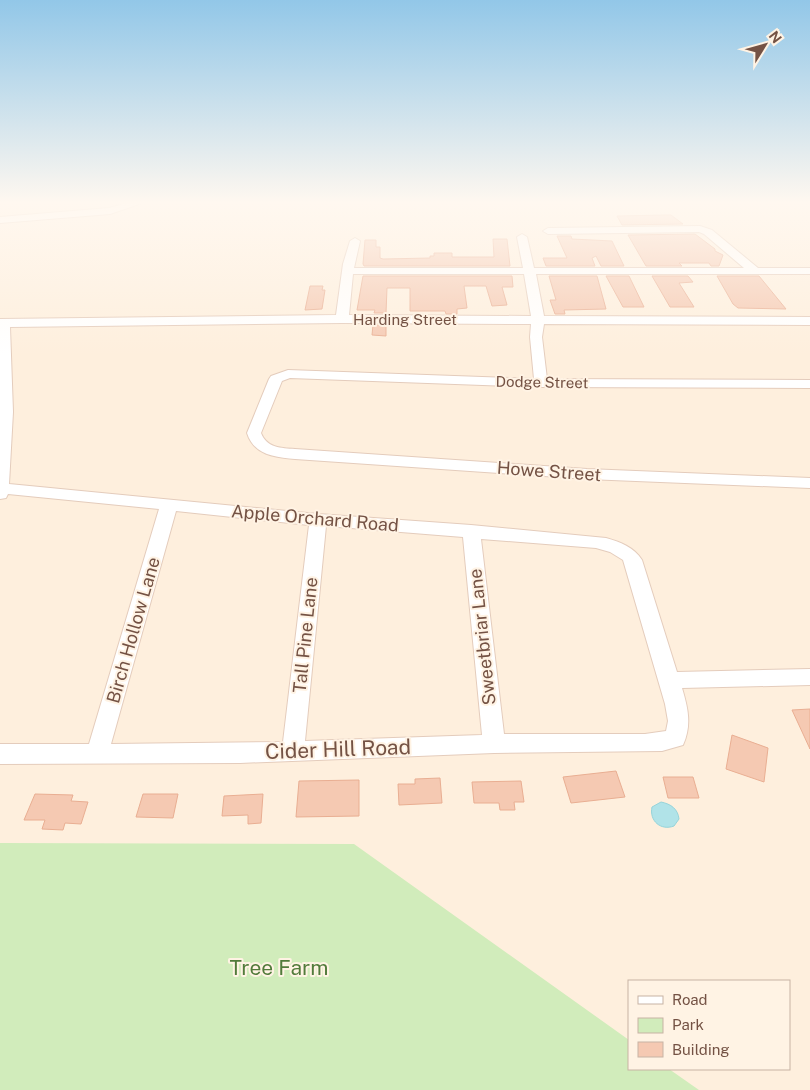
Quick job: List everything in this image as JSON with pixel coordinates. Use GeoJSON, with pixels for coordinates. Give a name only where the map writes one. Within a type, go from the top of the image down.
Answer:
{"type":"FeatureCollection","features":[{"type":"Feature","properties":{"kind":"street"},"geometry":{"type":"LineString","coordinates":[[342,320],[352,254]]}},
{"type":"Feature","properties":{"kind":"street"},"geometry":{"type":"LineString","coordinates":[[525,254],[538,319],[536,337],[541,383]]}},
{"type":"Feature","properties":{"kind":"street"},"geometry":{"type":"LineString","coordinates":[[734,254],[754,271]]}},
{"type":"Feature","properties":{"kind":"street"},"geometry":{"type":"LineString","coordinates":[[349,271],[810,271]]}},
{"type":"Feature","properties":{"kind":"street","name":"Harding Street"},"geometry":{"type":"LineString","coordinates":[[2,323],[538,319],[810,321]]}},
{"type":"Feature","properties":{"kind":"street"},"geometry":{"type":"LineString","coordinates":[[1,491],[3,412],[2,323]]}},
{"type":"Feature","properties":{"kind":"street","name":"Dodge Street"},"geometry":{"type":"LineString","coordinates":[[276,379],[288,374],[301,373],[541,383],[810,384]]}},
{"type":"Feature","properties":{"kind":"street","name":"Howe Street"},"geometry":{"type":"LineString","coordinates":[[276,379],[271,387],[254,433],[256,441],[263,447],[288,453],[587,474],[810,483]]}},
{"type":"Feature","properties":{"kind":"street","name":"Apple Orchard Road"},"geometry":{"type":"LineString","coordinates":[[1,491],[318,520],[596,542],[614,547],[627,553],[632,560],[670,680]]}},
{"type":"Feature","properties":{"kind":"street","name":"Birch Hollow Lane"},"geometry":{"type":"LineString","coordinates":[[97,755],[169,505]]}},
{"type":"Feature","properties":{"kind":"street","name":"Tall Pine Lane"},"geometry":{"type":"LineString","coordinates":[[293,751],[318,520]]}},
{"type":"Feature","properties":{"kind":"street","name":"Sweetbriar Lane"},"geometry":{"type":"LineString","coordinates":[[470,531],[494,744]]}},
{"type":"Feature","properties":{"kind":"street"},"geometry":{"type":"LineString","coordinates":[[670,680],[810,677]]}},
{"type":"Feature","properties":{"kind":"street","name":"Cider Hill Road"},"geometry":{"type":"LineString","coordinates":[[0,754],[97,755],[494,744],[662,742],[675,738],[679,721],[670,680]]}},
{"type":"Feature","properties":{"kind":"green space","name":"Tree Farm"},"geometry":{"type":"Polygon","coordinates":[[[0,843],[354,844],[628,1039],[628,1070],[670,1070],[699,1090],[0,1090],[0,843]]]}},
{"type":"Feature","properties":{"kind":"water"},"geometry":{"type":"Polygon","coordinates":[[[661,802],[668,804],[676,810],[679,819],[674,826],[661,826],[652,817],[652,807],[661,802]]]}},
{"type":"Feature","properties":{"kind":"building"},"geometry":{"type":"Polygon","coordinates":[[[364,254],[380,254],[380,258],[383,259],[430,258],[434,254],[452,254],[452,257],[494,257],[494,254],[509,254],[510,266],[364,266],[363,264],[364,254]]]}},
{"type":"Feature","properties":{"kind":"building"},"geometry":{"type":"Polygon","coordinates":[[[565,254],[618,254],[624,266],[601,266],[596,256],[592,258],[595,266],[546,266],[543,258],[567,258],[565,254]]]}},
{"type":"Feature","properties":{"kind":"building"},"geometry":{"type":"Polygon","coordinates":[[[639,254],[723,255],[719,266],[711,266],[709,263],[679,263],[682,266],[646,266],[639,254]]]}},
{"type":"Feature","properties":{"kind":"building"},"geometry":{"type":"Polygon","coordinates":[[[363,276],[512,276],[513,287],[502,287],[507,305],[492,306],[486,286],[464,286],[467,308],[457,309],[457,314],[446,314],[445,311],[410,311],[410,288],[387,288],[386,313],[374,313],[375,310],[357,310],[363,276]]]}},
{"type":"Feature","properties":{"kind":"building"},"geometry":{"type":"Polygon","coordinates":[[[549,276],[597,276],[606,309],[564,310],[565,314],[555,314],[550,300],[556,300],[549,276]]]}},
{"type":"Feature","properties":{"kind":"building"},"geometry":{"type":"Polygon","coordinates":[[[606,276],[629,276],[644,307],[623,307],[606,276]]]}},
{"type":"Feature","properties":{"kind":"building"},"geometry":{"type":"Polygon","coordinates":[[[652,276],[688,276],[693,282],[679,283],[694,307],[670,307],[652,276]]]}},
{"type":"Feature","properties":{"kind":"building"},"geometry":{"type":"Polygon","coordinates":[[[717,276],[759,276],[786,309],[738,308],[733,304],[717,276]]]}},
{"type":"Feature","properties":{"kind":"building"},"geometry":{"type":"Polygon","coordinates":[[[310,286],[323,286],[322,290],[325,290],[322,309],[305,310],[310,286]]]}},
{"type":"Feature","properties":{"kind":"building"},"geometry":{"type":"Polygon","coordinates":[[[373,325],[386,325],[386,336],[372,335],[373,325]]]}},
{"type":"Feature","properties":{"kind":"building"},"geometry":{"type":"Polygon","coordinates":[[[810,709],[810,749],[792,710],[810,709]]]}},
{"type":"Feature","properties":{"kind":"building"},"geometry":{"type":"Polygon","coordinates":[[[732,735],[768,748],[764,782],[726,769],[732,735]]]}},
{"type":"Feature","properties":{"kind":"building"},"geometry":{"type":"Polygon","coordinates":[[[616,771],[625,797],[571,803],[563,777],[616,771]]]}},
{"type":"Feature","properties":{"kind":"building"},"geometry":{"type":"Polygon","coordinates":[[[663,777],[693,777],[699,798],[668,798],[663,777]]]}},
{"type":"Feature","properties":{"kind":"building"},"geometry":{"type":"Polygon","coordinates":[[[440,778],[442,803],[399,805],[398,784],[415,784],[415,779],[440,778]]]}},
{"type":"Feature","properties":{"kind":"building"},"geometry":{"type":"Polygon","coordinates":[[[359,780],[359,816],[296,817],[299,781],[359,780]]]}},
{"type":"Feature","properties":{"kind":"building"},"geometry":{"type":"Polygon","coordinates":[[[521,781],[524,802],[514,802],[515,810],[500,810],[499,803],[474,803],[472,782],[521,781]]]}},
{"type":"Feature","properties":{"kind":"building"},"geometry":{"type":"Polygon","coordinates":[[[35,794],[73,795],[71,801],[88,802],[81,824],[65,823],[63,830],[42,829],[45,820],[24,820],[35,794]]]}},
{"type":"Feature","properties":{"kind":"building"},"geometry":{"type":"Polygon","coordinates":[[[143,794],[178,794],[173,818],[136,817],[143,794]]]}},
{"type":"Feature","properties":{"kind":"building"},"geometry":{"type":"Polygon","coordinates":[[[263,794],[261,823],[248,824],[248,815],[222,816],[224,796],[263,794]]]}}]}
